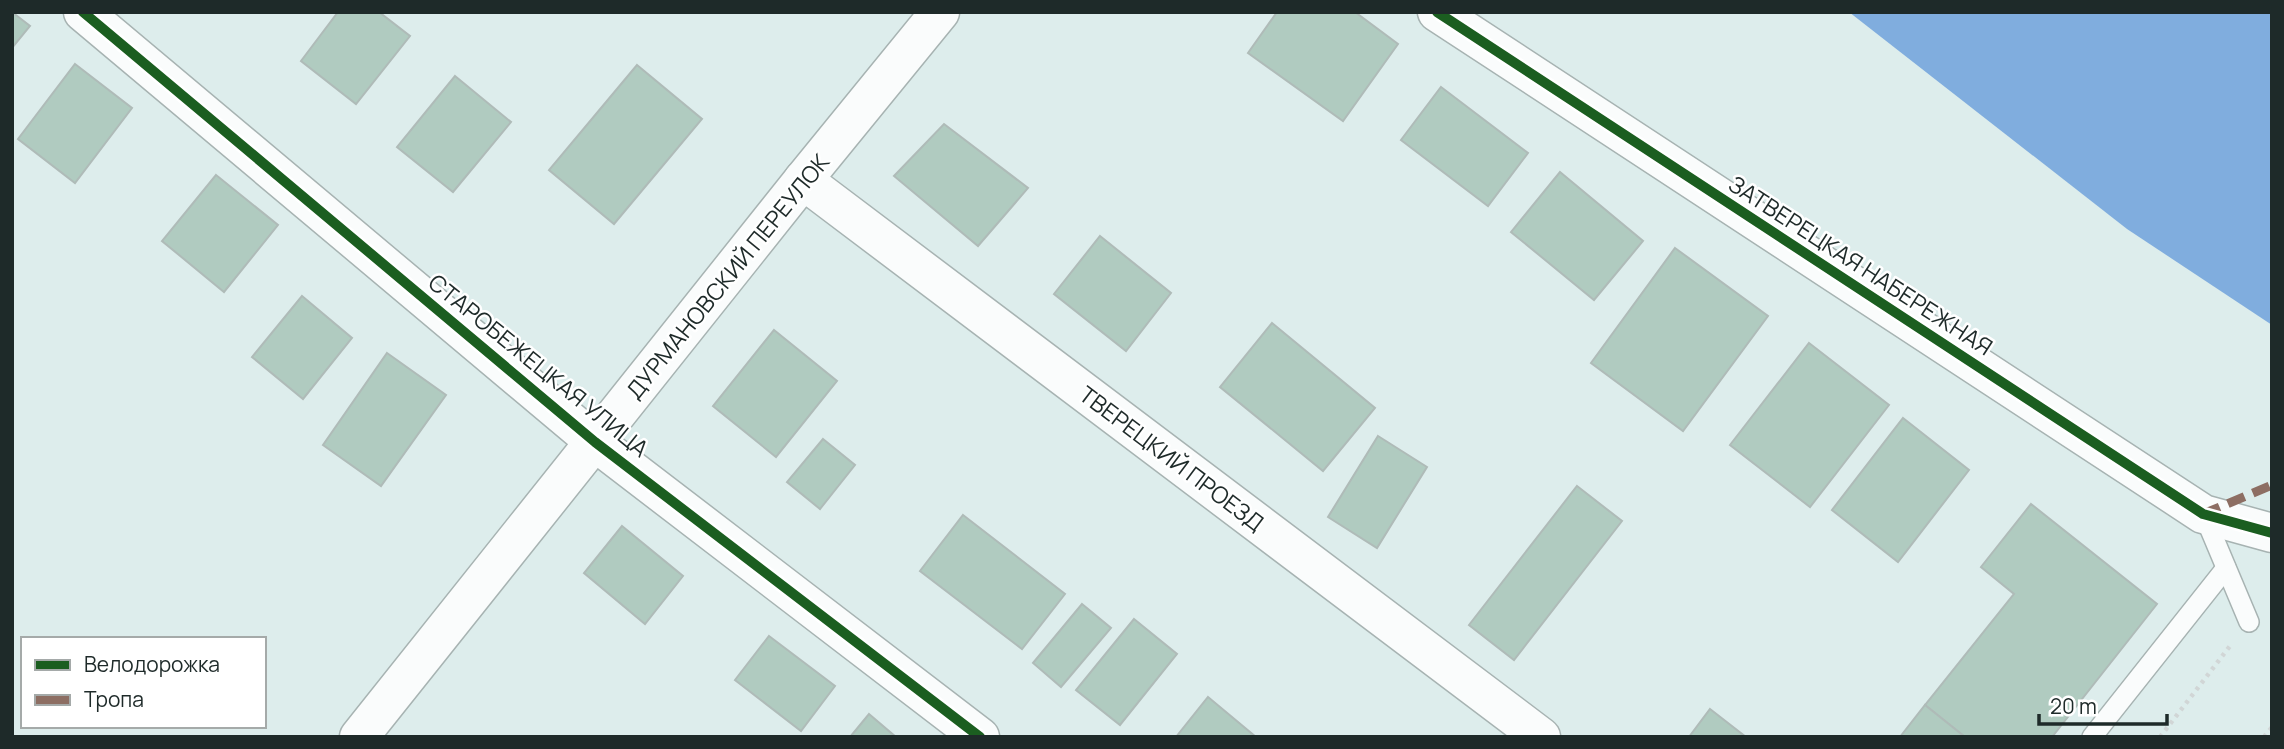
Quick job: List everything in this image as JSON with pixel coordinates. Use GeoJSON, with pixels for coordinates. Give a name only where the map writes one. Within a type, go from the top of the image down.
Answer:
{"type":"FeatureCollection","features":[{"type":"Feature","properties":{"kind":"street","name":"СТАРОБЕЖЕЦКАЯ УЛИЦА"},"geometry":{"type":"LineString","coordinates":[[83,12],[595,442],[979,737]]}},
{"type":"Feature","properties":{"kind":"street","name":"ДУРМАНОВСКИЙ ПЕРЕУЛОК"},"geometry":{"type":"LineString","coordinates":[[359,737],[940,12]]}},
{"type":"Feature","properties":{"kind":"street","name":"ЗАТВЕРЕЦКАЯ НАБЕРЕЖНАЯ"},"geometry":{"type":"LineString","coordinates":[[1437,12],[2203,514],[2272,533]]}},
{"type":"Feature","properties":{"kind":"street","name":"ТВЕРЕЦКИЙ ПРОЕЗД"},"geometry":{"type":"LineString","coordinates":[[803,180],[1541,737]]}},
{"type":"Feature","properties":{"kind":"lane"},"geometry":{"type":"LineString","coordinates":[[2203,514],[2249,622]]}},
{"type":"Feature","properties":{"kind":"lane"},"geometry":{"type":"LineString","coordinates":[[2092,737],[2227,568]]}},
{"type":"Feature","properties":{"kind":"path"},"geometry":{"type":"LineString","coordinates":[[2160,737],[2249,622]]}},
{"type":"Feature","properties":{"kind":"path"},"geometry":{"type":"LineString","coordinates":[[2264,737],[2272,727]]}},
{"type":"Feature","properties":{"kind":"water"},"geometry":{"type":"Polygon","coordinates":[[[1849,12],[2272,12],[2272,325],[2127,229],[1849,12]]]}},
{"type":"Feature","properties":{"kind":"building"},"geometry":{"type":"Polygon","coordinates":[[[12,12],[30,26],[12,48],[12,12]]]}},
{"type":"Feature","properties":{"kind":"building"},"geometry":{"type":"Polygon","coordinates":[[[338,12],[379,12],[410,36],[356,104],[301,61],[338,12]]]}},
{"type":"Feature","properties":{"kind":"building"},"geometry":{"type":"Polygon","coordinates":[[[1277,12],[1355,12],[1398,44],[1343,121],[1248,53],[1277,12]]]}},
{"type":"Feature","properties":{"kind":"building"},"geometry":{"type":"Polygon","coordinates":[[[75,64],[132,108],[75,183],[18,139],[75,64]]]}},
{"type":"Feature","properties":{"kind":"building"},"geometry":{"type":"Polygon","coordinates":[[[637,65],[702,119],[614,224],[549,170],[637,65]]]}},
{"type":"Feature","properties":{"kind":"building"},"geometry":{"type":"Polygon","coordinates":[[[455,76],[511,122],[453,192],[397,147],[455,76]]]}},
{"type":"Feature","properties":{"kind":"building"},"geometry":{"type":"Polygon","coordinates":[[[1441,87],[1528,153],[1488,206],[1401,140],[1441,87]]]}},
{"type":"Feature","properties":{"kind":"building"},"geometry":{"type":"Polygon","coordinates":[[[944,124],[1028,188],[978,246],[894,176],[944,124]]]}},
{"type":"Feature","properties":{"kind":"building"},"geometry":{"type":"Polygon","coordinates":[[[1560,172],[1643,241],[1594,300],[1511,232],[1560,172]]]}},
{"type":"Feature","properties":{"kind":"building"},"geometry":{"type":"Polygon","coordinates":[[[216,175],[278,225],[224,292],[162,241],[216,175]]]}},
{"type":"Feature","properties":{"kind":"building"},"geometry":{"type":"Polygon","coordinates":[[[1100,236],[1171,293],[1126,351],[1054,294],[1100,236]]]}},
{"type":"Feature","properties":{"kind":"building"},"geometry":{"type":"Polygon","coordinates":[[[1675,248],[1768,316],[1683,431],[1591,363],[1675,248]]]}},
{"type":"Feature","properties":{"kind":"building"},"geometry":{"type":"Polygon","coordinates":[[[302,296],[352,338],[303,399],[252,357],[302,296]]]}},
{"type":"Feature","properties":{"kind":"building"},"geometry":{"type":"Polygon","coordinates":[[[1272,323],[1375,408],[1323,471],[1220,387],[1272,323]]]}},
{"type":"Feature","properties":{"kind":"building"},"geometry":{"type":"Polygon","coordinates":[[[774,330],[837,381],[776,457],[713,406],[774,330]]]}},
{"type":"Feature","properties":{"kind":"building"},"geometry":{"type":"Polygon","coordinates":[[[1809,343],[1889,405],[1810,507],[1730,445],[1809,343]]]}},
{"type":"Feature","properties":{"kind":"building"},"geometry":{"type":"Polygon","coordinates":[[[387,353],[446,395],[381,486],[323,445],[387,353]]]}},
{"type":"Feature","properties":{"kind":"building"},"geometry":{"type":"Polygon","coordinates":[[[1903,418],[1969,470],[1898,562],[1832,510],[1903,418]]]}},
{"type":"Feature","properties":{"kind":"building"},"geometry":{"type":"Polygon","coordinates":[[[1378,436],[1427,467],[1377,548],[1328,517],[1378,436]]]}},
{"type":"Feature","properties":{"kind":"building"},"geometry":{"type":"Polygon","coordinates":[[[823,439],[855,465],[820,509],[787,482],[823,439]]]}},
{"type":"Feature","properties":{"kind":"building"},"geometry":{"type":"Polygon","coordinates":[[[1577,486],[1622,521],[1514,660],[1469,625],[1577,486]]]}},
{"type":"Feature","properties":{"kind":"building"},"geometry":{"type":"Polygon","coordinates":[[[2031,504],[2157,604],[2052,737],[1965,737],[1925,705],[2014,594],[1981,567],[2031,504]]]}},
{"type":"Feature","properties":{"kind":"building"},"geometry":{"type":"Polygon","coordinates":[[[963,515],[1065,594],[1022,649],[920,571],[963,515]]]}},
{"type":"Feature","properties":{"kind":"building"},"geometry":{"type":"Polygon","coordinates":[[[622,526],[683,576],[645,624],[584,573],[622,526]]]}},
{"type":"Feature","properties":{"kind":"building"},"geometry":{"type":"Polygon","coordinates":[[[1082,604],[1111,628],[1061,687],[1033,663],[1082,604]]]}},
{"type":"Feature","properties":{"kind":"building"},"geometry":{"type":"Polygon","coordinates":[[[1134,619],[1177,654],[1120,725],[1076,690],[1134,619]]]}},
{"type":"Feature","properties":{"kind":"building"},"geometry":{"type":"Polygon","coordinates":[[[769,636],[835,686],[801,731],[735,680],[769,636]]]}},
{"type":"Feature","properties":{"kind":"building"},"geometry":{"type":"Polygon","coordinates":[[[1208,697],[1256,737],[1176,737],[1208,697]]]}},
{"type":"Feature","properties":{"kind":"building"},"geometry":{"type":"Polygon","coordinates":[[[1925,705],[1965,737],[1900,737],[1925,705]]]}},
{"type":"Feature","properties":{"kind":"building"},"geometry":{"type":"Polygon","coordinates":[[[1710,709],[1746,737],[1689,737],[1710,709]]]}},
{"type":"Feature","properties":{"kind":"building"},"geometry":{"type":"Polygon","coordinates":[[[869,714],[896,737],[850,737],[869,714]]]}},
{"type":"Feature","properties":{"kind":"marked path"},"geometry":{"type":"LineString","coordinates":[[2203,514],[2272,485]]}},
{"type":"Feature","properties":{"kind":"cycle path"},"geometry":{"type":"LineString","coordinates":[[83,12],[595,442],[980,737]]}},
{"type":"Feature","properties":{"kind":"cycle path"},"geometry":{"type":"LineString","coordinates":[[1437,12],[2203,514],[2272,533]]}}]}
